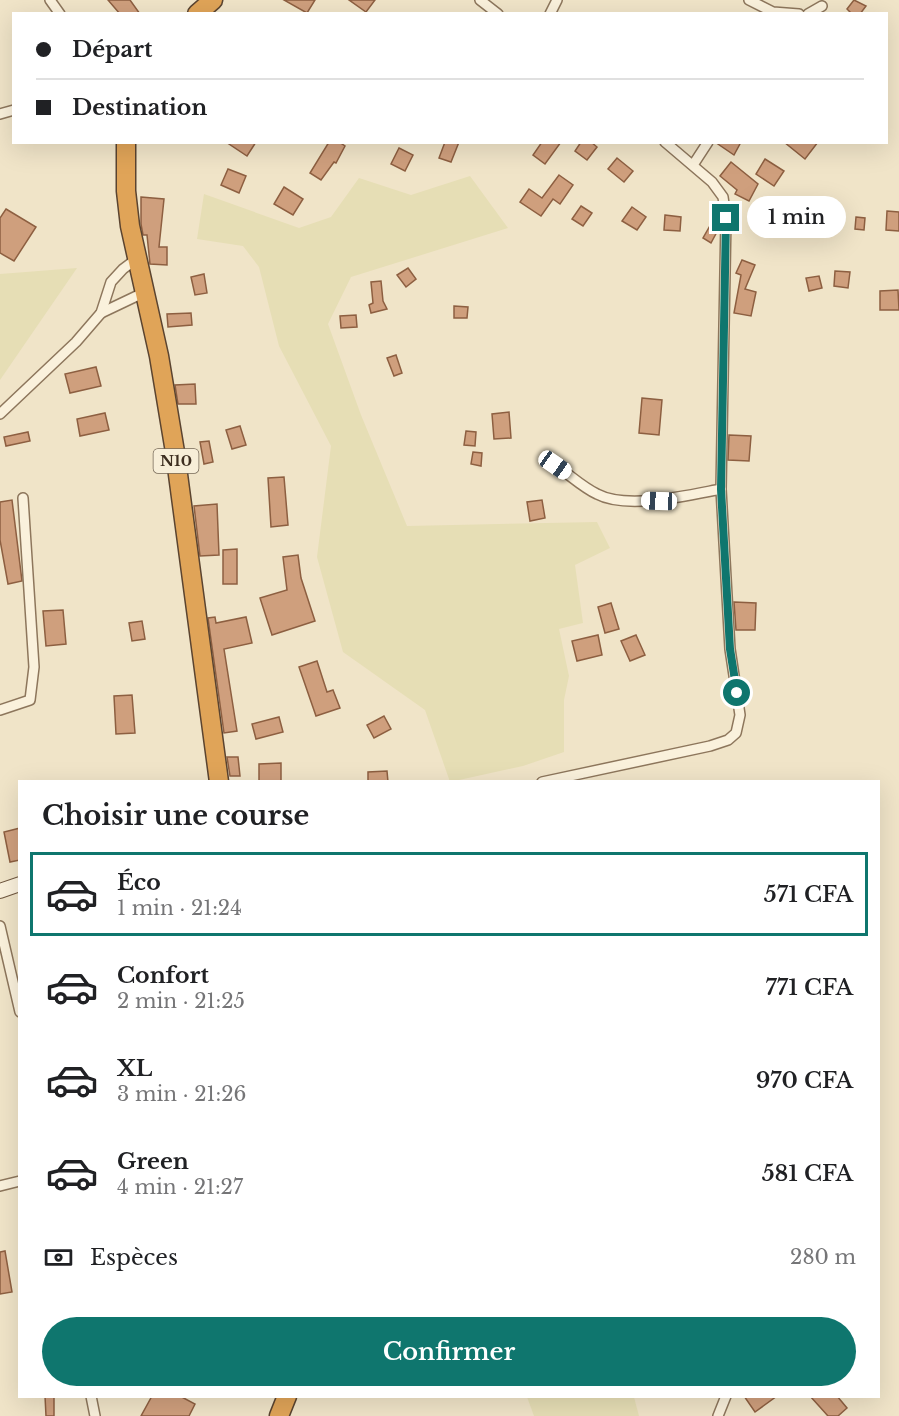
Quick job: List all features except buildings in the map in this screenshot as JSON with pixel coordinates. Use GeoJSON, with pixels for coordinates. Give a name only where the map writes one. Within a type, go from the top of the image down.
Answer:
{"type":"FeatureCollection","features":[{"type":"Feature","properties":{"kind":"highway"},"geometry":{"type":"LineString","coordinates":[[199,12],[213,0]]}},
{"type":"Feature","properties":{"kind":"highway","name":"N10"},"geometry":{"type":"LineString","coordinates":[[126,144],[126,191],[135,260],[159,356],[175,452],[219,780]]}},
{"type":"Feature","properties":{"kind":"highway"},"geometry":{"type":"LineString","coordinates":[[279,1416],[286,1398]]}},
{"type":"Feature","properties":{"kind":"street"},"geometry":{"type":"LineString","coordinates":[[480,0],[495,12]]}},
{"type":"Feature","properties":{"kind":"street"},"geometry":{"type":"LineString","coordinates":[[749,0],[773,12]]}},
{"type":"Feature","properties":{"kind":"street"},"geometry":{"type":"LineString","coordinates":[[812,12],[822,6]]}},
{"type":"Feature","properties":{"kind":"street"},"geometry":{"type":"LineString","coordinates":[[552,780],[710,747],[728,740],[736,733],[740,715],[730,649],[721,489],[726,218],[723,197],[712,182],[667,144]]}},
{"type":"Feature","properties":{"kind":"street"},"geometry":{"type":"LineString","coordinates":[[693,165],[707,144]]}},
{"type":"Feature","properties":{"kind":"street"},"geometry":{"type":"LineString","coordinates":[[0,414],[76,342],[101,313],[111,282],[135,260]]}},
{"type":"Feature","properties":{"kind":"street"},"geometry":{"type":"LineString","coordinates":[[101,313],[143,293]]}},
{"type":"Feature","properties":{"kind":"street"},"geometry":{"type":"LineString","coordinates":[[555,465],[599,496],[659,501],[721,489]]}},
{"type":"Feature","properties":{"kind":"street"},"geometry":{"type":"LineString","coordinates":[[0,710],[30,700],[34,667],[23,498]]}},
{"type":"Feature","properties":{"kind":"street"},"geometry":{"type":"LineString","coordinates":[[0,891],[18,885]]}},
{"type":"Feature","properties":{"kind":"street"},"geometry":{"type":"LineString","coordinates":[[0,926],[18,1003]]}},
{"type":"Feature","properties":{"kind":"street"},"geometry":{"type":"LineString","coordinates":[[0,1186],[18,1182]]}},
{"type":"Feature","properties":{"kind":"street"},"geometry":{"type":"LineString","coordinates":[[91,1398],[95,1416]]}},
{"type":"Feature","properties":{"kind":"street"},"geometry":{"type":"LineString","coordinates":[[718,1416],[725,1398]]}},
{"type":"Feature","properties":{"kind":"shaded area"},"geometry":{"type":"Polygon","coordinates":[[[470,176],[508,228],[351,277],[328,324],[361,415],[407,526],[597,522],[610,548],[575,565],[583,623],[559,629],[569,676],[564,700],[564,752],[523,766],[459,780],[449,780],[425,710],[343,652],[317,557],[331,446],[279,346],[259,267],[243,246],[197,239],[204,194],[299,228],[331,217],[359,178],[411,195],[470,176]]]}},
{"type":"Feature","properties":{"kind":"shaded area"},"geometry":{"type":"Polygon","coordinates":[[[77,268],[0,380],[0,274],[77,268]]]}},
{"type":"Feature","properties":{"kind":"shaded area"},"geometry":{"type":"Polygon","coordinates":[[[527,1398],[634,1398],[639,1416],[534,1416],[527,1398]]]}},
{"type":"Feature","properties":{"kind":"route"},"geometry":{"type":"LineString","coordinates":[[726,218],[721,489],[730,649],[737,693]]}}]}
